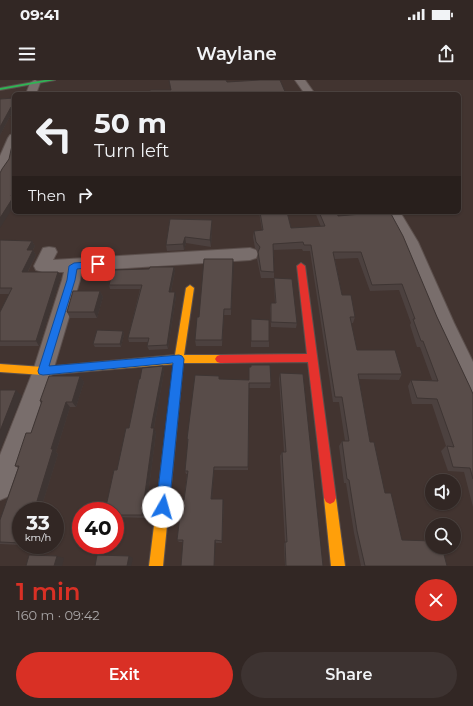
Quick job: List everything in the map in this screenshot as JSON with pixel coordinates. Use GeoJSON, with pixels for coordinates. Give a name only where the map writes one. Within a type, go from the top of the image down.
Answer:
{"type":"FeatureCollection","features":[{"type":"Feature","properties":{"kind":"street"},"geometry":{"type":"LineString","coordinates":[[0,89],[53,80]]}},
{"type":"Feature","properties":{"kind":"street"},"geometry":{"type":"LineString","coordinates":[[300,80],[309,92]]}},
{"type":"Feature","properties":{"kind":"street"},"geometry":{"type":"LineString","coordinates":[[32,92],[35,83]]}},
{"type":"Feature","properties":{"kind":"street"},"geometry":{"type":"LineString","coordinates":[[0,170],[12,143]]}},
{"type":"Feature","properties":{"kind":"street"},"geometry":{"type":"LineString","coordinates":[[394,214],[410,242],[444,323],[473,384]]}},
{"type":"Feature","properties":{"kind":"street"},"geometry":{"type":"LineString","coordinates":[[49,252],[42,266],[74,266],[250,254]]}},
{"type":"Feature","properties":{"kind":"street"},"geometry":{"type":"LineString","coordinates":[[0,487],[43,371],[74,266]]}},
{"type":"Feature","properties":{"kind":"street"},"geometry":{"type":"LineString","coordinates":[[301,266],[322,426],[338,566]]}},
{"type":"Feature","properties":{"kind":"street"},"geometry":{"type":"LineString","coordinates":[[156,566],[179,359],[190,288]]}},
{"type":"Feature","properties":{"kind":"street"},"geometry":{"type":"LineString","coordinates":[[0,368],[43,371],[179,359],[313,358]]}},
{"type":"Feature","properties":{"kind":"building"},"geometry":{"type":"Polygon","coordinates":[[[169,80],[226,80],[227,82],[280,80],[285,92],[150,92],[150,90],[171,90],[169,80]]]}},
{"type":"Feature","properties":{"kind":"building"},"geometry":{"type":"Polygon","coordinates":[[[12,98],[12,107],[0,127],[0,99],[12,98]]]}},
{"type":"Feature","properties":{"kind":"building"},"geometry":{"type":"Polygon","coordinates":[[[12,146],[12,199],[0,218],[0,173],[9,159],[12,146]]]}},
{"type":"Feature","properties":{"kind":"building"},"geometry":{"type":"Polygon","coordinates":[[[260,214],[288,214],[291,228],[325,226],[320,214],[338,214],[338,216],[391,214],[403,236],[437,317],[473,394],[473,479],[470,468],[453,467],[447,446],[454,447],[437,399],[417,398],[411,380],[438,381],[423,341],[421,341],[413,319],[415,319],[402,284],[372,285],[361,252],[333,252],[342,295],[351,295],[355,317],[350,317],[357,350],[395,350],[402,374],[358,374],[370,442],[374,442],[385,493],[391,493],[402,540],[425,541],[425,554],[444,554],[447,566],[365,566],[357,531],[349,480],[347,479],[342,441],[349,441],[342,397],[335,397],[311,245],[304,245],[303,242],[273,244],[274,272],[261,271],[258,252],[260,247],[256,242],[254,231],[263,230],[260,214]]]}},
{"type":"Feature","properties":{"kind":"building"},"geometry":{"type":"Polygon","coordinates":[[[170,219],[212,220],[210,240],[185,237],[183,244],[166,245],[170,219]]]}},
{"type":"Feature","properties":{"kind":"building"},"geometry":{"type":"Polygon","coordinates":[[[0,240],[32,241],[27,250],[33,250],[22,272],[58,272],[36,341],[0,341],[0,312],[12,288],[0,288],[0,240]]]}},
{"type":"Feature","properties":{"kind":"building"},"geometry":{"type":"Polygon","coordinates":[[[204,259],[233,259],[231,309],[224,309],[222,340],[195,340],[197,317],[199,317],[204,259]]]}},
{"type":"Feature","properties":{"kind":"building"},"geometry":{"type":"Polygon","coordinates":[[[150,267],[174,267],[169,292],[175,292],[167,345],[147,346],[149,338],[128,338],[142,285],[109,285],[113,270],[149,269],[150,267]]]}},
{"type":"Feature","properties":{"kind":"building"},"geometry":{"type":"Polygon","coordinates":[[[274,278],[292,279],[297,323],[271,322],[271,303],[276,303],[274,278]]]}},
{"type":"Feature","properties":{"kind":"building"},"geometry":{"type":"Polygon","coordinates":[[[73,291],[100,291],[94,312],[67,312],[73,291]]]}},
{"type":"Feature","properties":{"kind":"building"},"geometry":{"type":"Polygon","coordinates":[[[251,319],[269,320],[269,341],[251,341],[251,319]]]}},
{"type":"Feature","properties":{"kind":"building"},"geometry":{"type":"Polygon","coordinates":[[[97,330],[123,331],[120,344],[93,344],[97,330]]]}},
{"type":"Feature","properties":{"kind":"building"},"geometry":{"type":"Polygon","coordinates":[[[251,365],[270,365],[271,383],[249,383],[248,467],[214,467],[211,499],[223,499],[222,541],[215,540],[214,566],[181,566],[183,540],[177,540],[182,499],[184,500],[188,471],[185,471],[187,439],[195,375],[219,376],[219,379],[249,380],[249,367],[251,367],[251,365]]]}},
{"type":"Feature","properties":{"kind":"building"},"geometry":{"type":"Polygon","coordinates":[[[163,366],[151,428],[154,428],[142,515],[124,515],[124,502],[107,502],[114,470],[117,470],[126,428],[129,428],[142,368],[163,366]]]}},
{"type":"Feature","properties":{"kind":"building"},"geometry":{"type":"Polygon","coordinates":[[[280,373],[303,374],[323,566],[286,566],[285,542],[287,542],[282,452],[286,452],[280,373]]]}},
{"type":"Feature","properties":{"kind":"building"},"geometry":{"type":"Polygon","coordinates":[[[49,376],[80,376],[72,402],[66,402],[51,449],[53,449],[37,501],[43,502],[12,502],[12,543],[0,542],[0,520],[19,466],[15,466],[26,433],[31,433],[42,401],[40,401],[49,376]]]}},
{"type":"Feature","properties":{"kind":"building"},"geometry":{"type":"Polygon","coordinates":[[[0,390],[16,390],[0,431],[0,390]]]}},
{"type":"Feature","properties":{"kind":"building"},"geometry":{"type":"Polygon","coordinates":[[[29,555],[57,556],[54,566],[26,566],[29,555]]]}},
{"type":"Feature","properties":{"kind":"building"},"geometry":{"type":"Polygon","coordinates":[[[97,555],[129,556],[127,566],[95,566],[97,555]]]}},
{"type":"Feature","properties":{"kind":"traffic: fast"},"geometry":{"type":"LineString","coordinates":[[0,89],[53,80]]}},
{"type":"Feature","properties":{"kind":"traffic: slow"},"geometry":{"type":"LineString","coordinates":[[156,566],[179,359],[190,288]]}},
{"type":"Feature","properties":{"kind":"traffic: slow"},"geometry":{"type":"LineString","coordinates":[[0,368],[43,371],[179,359],[220,359]]}},
{"type":"Feature","properties":{"kind":"traffic: slow"},"geometry":{"type":"LineString","coordinates":[[330,498],[338,566]]}},
{"type":"Feature","properties":{"kind":"traffic: jam"},"geometry":{"type":"LineString","coordinates":[[301,266],[330,498]]}},
{"type":"Feature","properties":{"kind":"traffic: jam"},"geometry":{"type":"LineString","coordinates":[[220,359],[313,358]]}},
{"type":"Feature","properties":{"kind":"route"},"geometry":{"type":"LineString","coordinates":[[98,264],[74,266],[43,371],[179,359],[163,507]]}}]}
